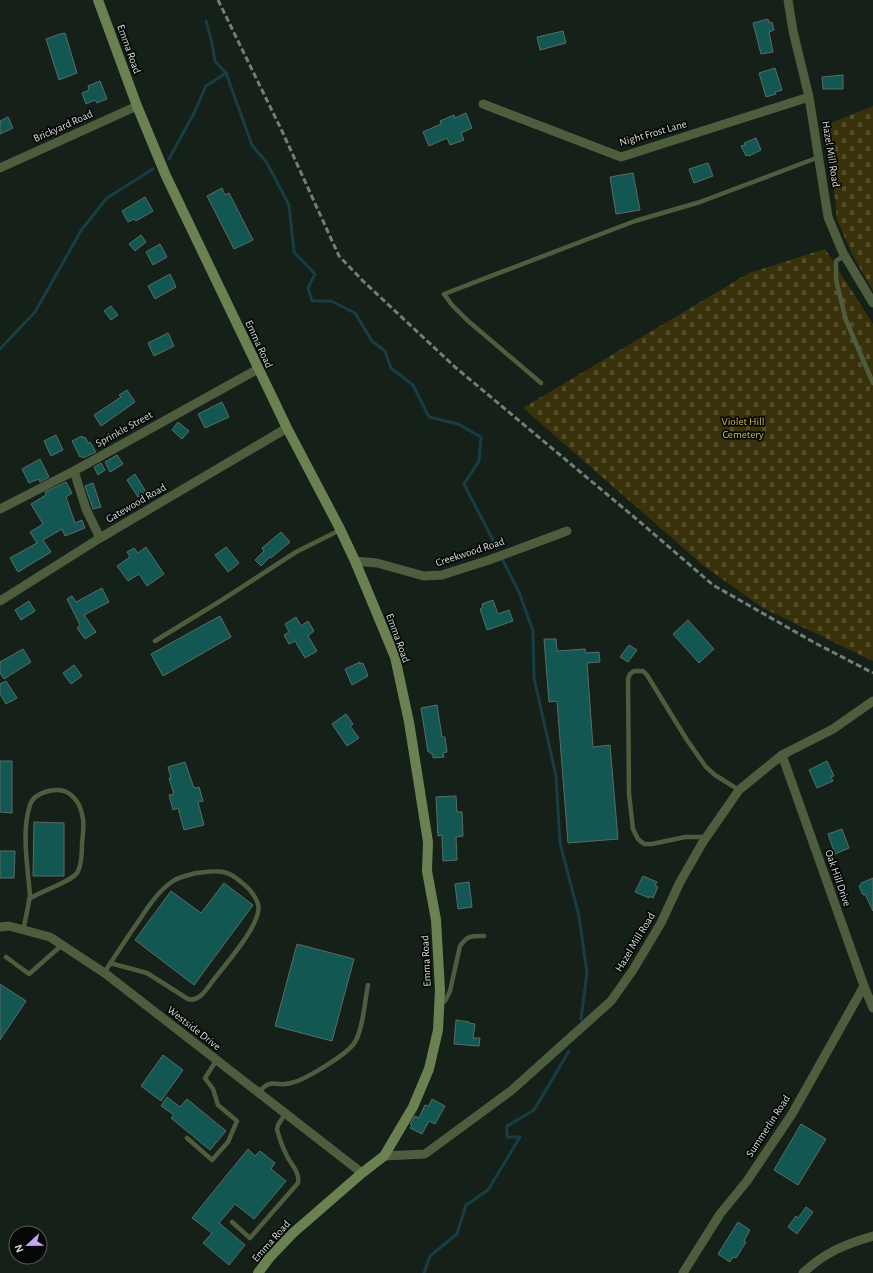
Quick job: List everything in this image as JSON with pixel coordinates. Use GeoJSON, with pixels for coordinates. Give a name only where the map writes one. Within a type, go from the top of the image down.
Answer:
{"type":"FeatureCollection","features":[{"type":"Feature","properties":{"kind":"street","name":"Emma Road"},"geometry":{"type":"LineString","coordinates":[[98,0],[137,106],[166,176],[258,369],[340,530],[395,657],[409,722],[428,842],[427,871],[436,920],[440,990],[438,1030],[429,1069],[413,1107],[384,1156],[362,1173],[293,1233],[270,1257],[258,1273]]}},
{"type":"Feature","properties":{"kind":"street","name":"Hazel Mill Road"},"geometry":{"type":"LineString","coordinates":[[788,0],[793,31],[809,97],[828,217],[844,256],[873,303]]}},
{"type":"Feature","properties":{"kind":"street","name":"Night Frost Lane"},"geometry":{"type":"LineString","coordinates":[[483,104],[621,156],[809,97]]}},
{"type":"Feature","properties":{"kind":"street","name":"Brickyard Road"},"geometry":{"type":"LineString","coordinates":[[0,168],[137,106]]}},
{"type":"Feature","properties":{"kind":"street","name":"Sprinkle Street"},"geometry":{"type":"LineString","coordinates":[[0,509],[74,471],[258,369]]}},
{"type":"Feature","properties":{"kind":"street","name":"Gatewood Road"},"geometry":{"type":"LineString","coordinates":[[0,601],[100,538],[287,428]]}},
{"type":"Feature","properties":{"kind":"street"},"geometry":{"type":"LineString","coordinates":[[74,471],[86,509],[100,538]]}},
{"type":"Feature","properties":{"kind":"street","name":"Creekwood Road"},"geometry":{"type":"LineString","coordinates":[[355,562],[377,562],[424,576],[442,575],[489,560],[567,531]]}},
{"type":"Feature","properties":{"kind":"street","name":"Hazel Mill Road"},"geometry":{"type":"LineString","coordinates":[[384,1156],[425,1154],[512,1090],[611,1001],[633,970],[661,923],[680,882],[707,837],[739,790],[782,755],[833,729],[873,701]]}},
{"type":"Feature","properties":{"kind":"street","name":"Oak Hill Drive"},"geometry":{"type":"LineString","coordinates":[[782,755],[873,1008]]}},
{"type":"Feature","properties":{"kind":"street","name":"Westside Drive"},"geometry":{"type":"LineString","coordinates":[[0,927],[9,926],[50,937],[104,973],[362,1173]]}},
{"type":"Feature","properties":{"kind":"street","name":"Summerlin Road"},"geometry":{"type":"LineString","coordinates":[[683,1273],[720,1214],[747,1181],[792,1114],[864,986]]}},
{"type":"Feature","properties":{"kind":"street"},"geometry":{"type":"LineString","coordinates":[[803,1273],[824,1255],[850,1243],[873,1236]]}},
{"type":"Feature","properties":{"kind":"lane"},"geometry":{"type":"LineString","coordinates":[[541,383],[467,320],[452,306],[444,294],[635,221],[700,202],[819,157]]}},
{"type":"Feature","properties":{"kind":"lane"},"geometry":{"type":"LineString","coordinates":[[844,256],[836,261],[836,280],[846,320],[873,383]]}},
{"type":"Feature","properties":{"kind":"lane"},"geometry":{"type":"LineString","coordinates":[[155,641],[296,552],[340,530]]}},
{"type":"Feature","properties":{"kind":"lane"},"geometry":{"type":"LineString","coordinates":[[707,837],[685,837],[652,844],[644,844],[638,839],[634,829],[629,794],[628,679],[630,674],[634,671],[643,671],[647,675],[687,740],[706,767],[715,775],[739,790]]}},
{"type":"Feature","properties":{"kind":"lane"},"geometry":{"type":"LineString","coordinates":[[23,930],[29,899],[26,831],[30,804],[33,799],[48,791],[61,790],[69,792],[78,802],[83,819],[82,850],[78,871],[68,880],[38,893],[29,899]]}},
{"type":"Feature","properties":{"kind":"lane"},"geometry":{"type":"LineString","coordinates":[[104,973],[110,963],[156,896],[175,879],[191,874],[214,871],[226,872],[234,875],[250,889],[257,900],[259,911],[254,924],[232,956],[203,992],[195,999],[188,999],[147,973],[110,963]]}},
{"type":"Feature","properties":{"kind":"lane"},"geometry":{"type":"LineString","coordinates":[[439,1004],[445,1001],[450,991],[460,946],[471,936],[484,936]]}},
{"type":"Feature","properties":{"kind":"lane"},"geometry":{"type":"LineString","coordinates":[[6,958],[29,974],[62,945]]}},
{"type":"Feature","properties":{"kind":"lane"},"geometry":{"type":"LineString","coordinates":[[258,1093],[264,1086],[270,1083],[289,1084],[298,1081],[327,1065],[355,1043],[368,985]]}},
{"type":"Feature","properties":{"kind":"lane"},"geometry":{"type":"LineString","coordinates":[[187,1138],[212,1160],[228,1142],[237,1122],[218,1105],[213,1089],[204,1078],[216,1061]]}},
{"type":"Feature","properties":{"kind":"lane"},"geometry":{"type":"LineString","coordinates":[[232,1222],[250,1238],[298,1183],[299,1177],[286,1155],[277,1128],[285,1114]]}},
{"type":"Feature","properties":{"kind":"green space"},"geometry":{"type":"Polygon","coordinates":[[[873,106],[873,291],[853,256],[837,220],[828,124],[873,106]]]}},
{"type":"Feature","properties":{"kind":"green space","name":"Violet Hill Cemetery"},"geometry":{"type":"Polygon","coordinates":[[[825,249],[873,324],[873,661],[763,608],[704,566],[523,408],[749,273],[825,249]]]}},
{"type":"Feature","properties":{"kind":"building"},"geometry":{"type":"Polygon","coordinates":[[[768,19],[769,23],[772,22],[774,30],[769,32],[773,52],[761,54],[753,23],[768,19]]]}},
{"type":"Feature","properties":{"kind":"building"},"geometry":{"type":"Polygon","coordinates":[[[563,31],[566,43],[540,50],[537,37],[563,31]]]}},
{"type":"Feature","properties":{"kind":"building"},"geometry":{"type":"Polygon","coordinates":[[[65,33],[77,73],[59,80],[46,39],[65,33]]]}},
{"type":"Feature","properties":{"kind":"building"},"geometry":{"type":"Polygon","coordinates":[[[775,68],[782,90],[775,92],[776,94],[766,97],[759,73],[775,68]]]}},
{"type":"Feature","properties":{"kind":"building"},"geometry":{"type":"Polygon","coordinates":[[[843,75],[843,89],[823,89],[822,77],[843,75]]]}},
{"type":"Feature","properties":{"kind":"building"},"geometry":{"type":"Polygon","coordinates":[[[100,81],[107,99],[97,103],[95,100],[86,104],[82,93],[89,90],[88,86],[100,81]]]}},
{"type":"Feature","properties":{"kind":"building"},"geometry":{"type":"Polygon","coordinates":[[[466,113],[472,128],[461,133],[464,140],[450,145],[447,138],[429,146],[423,132],[441,124],[440,121],[454,115],[455,118],[466,113]]]}},
{"type":"Feature","properties":{"kind":"building"},"geometry":{"type":"Polygon","coordinates":[[[8,117],[13,128],[0,134],[0,121],[8,117]]]}},
{"type":"Feature","properties":{"kind":"building"},"geometry":{"type":"Polygon","coordinates":[[[756,138],[761,150],[746,156],[741,146],[745,145],[744,143],[756,138]]]}},
{"type":"Feature","properties":{"kind":"building"},"geometry":{"type":"Polygon","coordinates":[[[708,163],[713,176],[694,183],[689,169],[708,163]]]}},
{"type":"Feature","properties":{"kind":"building"},"geometry":{"type":"Polygon","coordinates":[[[633,173],[640,210],[616,214],[610,177],[633,173]]]}},
{"type":"Feature","properties":{"kind":"building"},"geometry":{"type":"Polygon","coordinates":[[[222,188],[225,195],[229,193],[253,240],[234,249],[207,196],[222,188]]]}},
{"type":"Feature","properties":{"kind":"building"},"geometry":{"type":"Polygon","coordinates":[[[145,197],[153,211],[136,221],[134,219],[128,222],[122,211],[145,197]]]}},
{"type":"Feature","properties":{"kind":"building"},"geometry":{"type":"Polygon","coordinates":[[[141,235],[146,242],[135,251],[129,244],[141,235]]]}},
{"type":"Feature","properties":{"kind":"building"},"geometry":{"type":"Polygon","coordinates":[[[160,244],[167,257],[153,265],[146,252],[160,244]]]}},
{"type":"Feature","properties":{"kind":"building"},"geometry":{"type":"Polygon","coordinates":[[[170,274],[176,287],[155,299],[148,286],[170,274]]]}},
{"type":"Feature","properties":{"kind":"building"},"geometry":{"type":"Polygon","coordinates":[[[111,306],[118,315],[111,320],[104,311],[111,306]]]}},
{"type":"Feature","properties":{"kind":"building"},"geometry":{"type":"Polygon","coordinates":[[[168,333],[174,346],[154,356],[148,343],[168,333]]]}},
{"type":"Feature","properties":{"kind":"building"},"geometry":{"type":"Polygon","coordinates":[[[127,390],[135,402],[101,426],[94,415],[121,397],[119,395],[127,390]]]}},
{"type":"Feature","properties":{"kind":"building"},"geometry":{"type":"Polygon","coordinates":[[[222,402],[229,417],[205,428],[198,414],[222,402]]]}},
{"type":"Feature","properties":{"kind":"building"},"geometry":{"type":"Polygon","coordinates":[[[178,422],[189,431],[182,439],[172,430],[178,422]]]}},
{"type":"Feature","properties":{"kind":"building"},"geometry":{"type":"Polygon","coordinates":[[[56,435],[63,450],[51,456],[44,441],[56,435]]]}},
{"type":"Feature","properties":{"kind":"building"},"geometry":{"type":"Polygon","coordinates":[[[82,436],[83,438],[85,437],[88,443],[90,442],[96,452],[83,458],[82,456],[80,457],[72,441],[82,436]]]}},
{"type":"Feature","properties":{"kind":"building"},"geometry":{"type":"Polygon","coordinates":[[[117,455],[123,464],[110,472],[105,462],[117,455]]]}},
{"type":"Feature","properties":{"kind":"building"},"geometry":{"type":"Polygon","coordinates":[[[40,459],[49,477],[40,482],[39,479],[29,483],[22,469],[40,459]]]}},
{"type":"Feature","properties":{"kind":"building"},"geometry":{"type":"Polygon","coordinates":[[[101,463],[105,470],[98,475],[94,467],[101,463]]]}},
{"type":"Feature","properties":{"kind":"building"},"geometry":{"type":"Polygon","coordinates":[[[135,474],[146,492],[138,497],[127,480],[135,474]]]}},
{"type":"Feature","properties":{"kind":"building"},"geometry":{"type":"Polygon","coordinates":[[[66,482],[72,493],[66,497],[75,523],[82,520],[85,528],[65,536],[62,529],[43,540],[51,552],[18,572],[10,558],[37,543],[30,532],[43,524],[31,504],[46,495],[45,492],[66,482]]]}},
{"type":"Feature","properties":{"kind":"building"},"geometry":{"type":"Polygon","coordinates":[[[93,483],[101,507],[93,509],[85,486],[93,483]]]}},
{"type":"Feature","properties":{"kind":"building"},"geometry":{"type":"Polygon","coordinates":[[[281,532],[290,542],[261,566],[255,560],[264,551],[262,548],[281,532]]]}},
{"type":"Feature","properties":{"kind":"building"},"geometry":{"type":"Polygon","coordinates":[[[146,547],[164,574],[147,586],[139,574],[128,581],[117,566],[130,557],[127,552],[134,548],[138,553],[146,547]]]}},
{"type":"Feature","properties":{"kind":"building"},"geometry":{"type":"Polygon","coordinates":[[[226,547],[239,563],[228,572],[215,555],[226,547]]]}},
{"type":"Feature","properties":{"kind":"building"},"geometry":{"type":"Polygon","coordinates":[[[102,588],[109,602],[84,615],[96,632],[85,639],[77,628],[80,625],[67,599],[72,596],[76,602],[102,588]]]}},
{"type":"Feature","properties":{"kind":"building"},"geometry":{"type":"Polygon","coordinates":[[[493,600],[498,614],[509,610],[513,621],[487,630],[480,609],[483,607],[482,604],[493,600]]]}},
{"type":"Feature","properties":{"kind":"building"},"geometry":{"type":"Polygon","coordinates":[[[29,601],[35,611],[21,620],[15,610],[29,601]]]}},
{"type":"Feature","properties":{"kind":"building"},"geometry":{"type":"Polygon","coordinates":[[[220,616],[231,637],[163,676],[151,654],[220,616]]]}},
{"type":"Feature","properties":{"kind":"building"},"geometry":{"type":"Polygon","coordinates":[[[296,617],[301,626],[308,621],[314,631],[308,636],[317,651],[305,658],[295,641],[289,644],[284,635],[289,632],[285,624],[296,617]]]}},
{"type":"Feature","properties":{"kind":"building"},"geometry":{"type":"Polygon","coordinates":[[[688,620],[714,649],[699,663],[673,634],[688,620]]]}},
{"type":"Feature","properties":{"kind":"building"},"geometry":{"type":"Polygon","coordinates":[[[544,639],[556,639],[557,651],[585,649],[586,653],[599,652],[600,662],[587,663],[593,747],[610,745],[618,839],[568,843],[557,701],[549,702],[544,639]]]}},
{"type":"Feature","properties":{"kind":"building"},"geometry":{"type":"Polygon","coordinates":[[[629,645],[637,650],[628,662],[620,657],[629,645]]]}},
{"type":"Feature","properties":{"kind":"building"},"geometry":{"type":"Polygon","coordinates":[[[23,649],[31,662],[4,679],[0,673],[0,662],[23,649]]]}},
{"type":"Feature","properties":{"kind":"building"},"geometry":{"type":"Polygon","coordinates":[[[360,662],[360,664],[363,663],[368,676],[352,685],[345,669],[360,662]]]}},
{"type":"Feature","properties":{"kind":"building"},"geometry":{"type":"Polygon","coordinates":[[[74,665],[82,676],[71,684],[63,673],[74,665]]]}},
{"type":"Feature","properties":{"kind":"building"},"geometry":{"type":"Polygon","coordinates":[[[6,681],[17,698],[6,704],[0,694],[0,684],[6,681]]]}},
{"type":"Feature","properties":{"kind":"building"},"geometry":{"type":"Polygon","coordinates":[[[437,705],[442,737],[445,737],[447,752],[443,753],[444,757],[433,758],[433,754],[428,752],[421,708],[437,705]]]}},
{"type":"Feature","properties":{"kind":"building"},"geometry":{"type":"Polygon","coordinates":[[[346,714],[353,724],[350,726],[359,738],[347,746],[332,724],[346,714]]]}},
{"type":"Feature","properties":{"kind":"building"},"geometry":{"type":"Polygon","coordinates":[[[0,761],[12,761],[12,813],[0,812],[0,761]]]}},
{"type":"Feature","properties":{"kind":"building"},"geometry":{"type":"Polygon","coordinates":[[[827,761],[834,776],[831,777],[833,781],[817,788],[809,770],[827,761]]]}},
{"type":"Feature","properties":{"kind":"building"},"geometry":{"type":"Polygon","coordinates":[[[185,762],[194,788],[199,787],[203,801],[198,802],[204,825],[184,830],[178,808],[173,810],[169,795],[174,794],[169,778],[171,778],[168,767],[185,762]]]}},
{"type":"Feature","properties":{"kind":"building"},"geometry":{"type":"Polygon","coordinates":[[[456,796],[457,812],[462,812],[463,836],[456,837],[457,860],[443,861],[442,835],[438,836],[436,797],[456,796]]]}},
{"type":"Feature","properties":{"kind":"building"},"geometry":{"type":"Polygon","coordinates":[[[34,822],[64,823],[64,876],[33,876],[34,822]]]}},
{"type":"Feature","properties":{"kind":"building"},"geometry":{"type":"Polygon","coordinates":[[[842,829],[849,848],[835,854],[828,834],[842,829]]]}},
{"type":"Feature","properties":{"kind":"building"},"geometry":{"type":"Polygon","coordinates":[[[0,851],[15,851],[14,878],[0,878],[0,851]]]}},
{"type":"Feature","properties":{"kind":"building"},"geometry":{"type":"Polygon","coordinates":[[[643,876],[657,882],[655,885],[658,887],[653,898],[650,896],[649,898],[635,892],[643,876]]]}},
{"type":"Feature","properties":{"kind":"building"},"geometry":{"type":"Polygon","coordinates":[[[873,878],[873,911],[865,894],[863,895],[859,886],[861,883],[873,878]]]}},
{"type":"Feature","properties":{"kind":"building"},"geometry":{"type":"Polygon","coordinates":[[[469,882],[472,907],[458,909],[455,884],[469,882]]]}},
{"type":"Feature","properties":{"kind":"building"},"geometry":{"type":"Polygon","coordinates":[[[224,883],[253,905],[194,985],[135,940],[171,891],[201,913],[224,883]]]}},
{"type":"Feature","properties":{"kind":"building"},"geometry":{"type":"Polygon","coordinates":[[[297,944],[354,959],[332,1041],[275,1026],[297,944]]]}},
{"type":"Feature","properties":{"kind":"building"},"geometry":{"type":"Polygon","coordinates":[[[0,984],[26,1001],[0,1040],[0,984]]]}},
{"type":"Feature","properties":{"kind":"building"},"geometry":{"type":"Polygon","coordinates":[[[456,1020],[475,1024],[473,1038],[480,1038],[479,1046],[454,1044],[456,1020]]]}},
{"type":"Feature","properties":{"kind":"building"},"geometry":{"type":"Polygon","coordinates":[[[163,1055],[183,1070],[161,1101],[141,1086],[163,1055]]]}},
{"type":"Feature","properties":{"kind":"building"},"geometry":{"type":"Polygon","coordinates":[[[167,1097],[180,1107],[187,1099],[226,1131],[210,1150],[171,1118],[174,1115],[161,1106],[167,1097]]]}},
{"type":"Feature","properties":{"kind":"building"},"geometry":{"type":"Polygon","coordinates":[[[432,1099],[445,1106],[435,1124],[429,1121],[422,1134],[410,1128],[412,1125],[410,1124],[415,1116],[419,1118],[425,1105],[429,1106],[432,1099]]]}},
{"type":"Feature","properties":{"kind":"building"},"geometry":{"type":"Polygon","coordinates":[[[801,1124],[826,1139],[798,1185],[774,1170],[801,1124]]]}},
{"type":"Feature","properties":{"kind":"building"},"geometry":{"type":"Polygon","coordinates":[[[248,1149],[255,1156],[260,1151],[275,1163],[271,1169],[286,1181],[254,1219],[235,1204],[219,1223],[245,1245],[229,1265],[203,1243],[212,1233],[192,1218],[248,1149]]]}},
{"type":"Feature","properties":{"kind":"building"},"geometry":{"type":"Polygon","coordinates":[[[806,1207],[813,1212],[797,1234],[788,1227],[796,1216],[798,1218],[806,1207]]]}},
{"type":"Feature","properties":{"kind":"building"},"geometry":{"type":"Polygon","coordinates":[[[738,1222],[750,1230],[744,1241],[746,1242],[736,1258],[733,1257],[730,1262],[718,1254],[738,1222]]]}},
{"type":"Feature","properties":{"kind":"waterway"},"geometry":{"type":"LineString","coordinates":[[206,21],[215,61],[226,73],[252,145],[267,163],[289,205],[294,252],[315,274],[308,288],[312,301],[331,301],[355,313],[372,341],[385,351],[391,368],[413,385],[429,417],[458,424],[481,437],[479,461],[464,484],[497,548]]}},
{"type":"Feature","properties":{"kind":"waterway"},"geometry":{"type":"LineString","coordinates":[[169,159],[194,113],[206,86],[226,73]]}},
{"type":"Feature","properties":{"kind":"waterway"},"geometry":{"type":"LineString","coordinates":[[0,349],[35,312],[82,229],[107,198],[153,169]]}},
{"type":"Feature","properties":{"kind":"waterway"},"geometry":{"type":"LineString","coordinates":[[502,559],[519,592],[533,631],[534,678],[556,776],[560,843],[579,916],[587,973],[581,1019]]}},
{"type":"Feature","properties":{"kind":"waterway"},"geometry":{"type":"LineString","coordinates":[[424,1273],[430,1256],[457,1234],[466,1205],[488,1190],[520,1137],[507,1137],[507,1126],[534,1110],[569,1051]]}},
{"type":"Feature","properties":{"kind":"railway"},"geometry":{"type":"LineString","coordinates":[[218,0],[282,131],[339,256],[363,281],[455,367],[713,585],[815,643],[873,673]]}}]}
